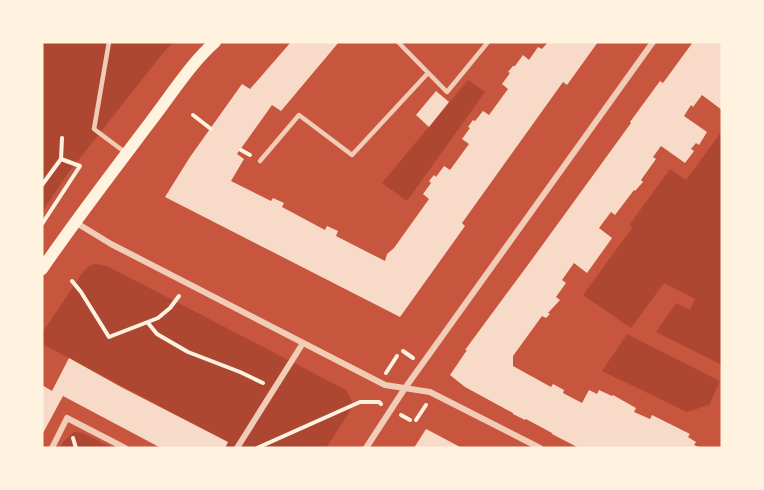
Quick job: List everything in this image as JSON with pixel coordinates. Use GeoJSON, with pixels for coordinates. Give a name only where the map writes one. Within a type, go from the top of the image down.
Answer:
{"type":"FeatureCollection","features":[{"type":"Feature","properties":{"kind":"main road"},"geometry":{"type":"LineString","coordinates":[[42,269],[126,153],[206,50],[215,42]]}},
{"type":"Feature","properties":{"kind":"street"},"geometry":{"type":"LineString","coordinates":[[366,448],[405,388],[654,42]]}},
{"type":"Feature","properties":{"kind":"street"},"geometry":{"type":"LineString","coordinates":[[75,222],[111,244],[385,385],[430,392],[540,448]]}},
{"type":"Feature","properties":{"kind":"street"},"geometry":{"type":"LineString","coordinates":[[237,448],[303,343]]}},
{"type":"Feature","properties":{"kind":"street"},"geometry":{"type":"LineString","coordinates":[[52,448],[67,418],[125,448]]}},
{"type":"Feature","properties":{"kind":"lane"},"geometry":{"type":"LineString","coordinates":[[109,42],[94,129],[126,153]]}},
{"type":"Feature","properties":{"kind":"lane"},"geometry":{"type":"LineString","coordinates":[[398,42],[447,92],[489,42]]}},
{"type":"Feature","properties":{"kind":"lane"},"geometry":{"type":"LineString","coordinates":[[260,161],[298,115],[352,155],[428,73]]}},
{"type":"Feature","properties":{"kind":"path"},"geometry":{"type":"LineString","coordinates":[[193,115],[211,129]]}},
{"type":"Feature","properties":{"kind":"path"},"geometry":{"type":"LineString","coordinates":[[42,185],[61,159],[62,138]]}},
{"type":"Feature","properties":{"kind":"path"},"geometry":{"type":"LineString","coordinates":[[42,224],[80,166],[61,159]]}},
{"type":"Feature","properties":{"kind":"path"},"geometry":{"type":"LineString","coordinates":[[72,281],[109,337],[158,318],[179,296]]}},
{"type":"Feature","properties":{"kind":"path"},"geometry":{"type":"LineString","coordinates":[[148,323],[157,334],[188,352],[240,372],[275,389]]}},
{"type":"Feature","properties":{"kind":"path"},"geometry":{"type":"LineString","coordinates":[[257,448],[360,402]]}},
{"type":"Feature","properties":{"kind":"shaded area"},"geometry":{"type":"Polygon","coordinates":[[[42,42],[174,42],[69,172],[42,212],[42,42]]]}},
{"type":"Feature","properties":{"kind":"shaded area"},"geometry":{"type":"Polygon","coordinates":[[[468,80],[485,92],[407,201],[382,183],[468,80]]]}},
{"type":"Feature","properties":{"kind":"shaded area"},"geometry":{"type":"Polygon","coordinates":[[[722,131],[722,365],[656,332],[676,303],[690,310],[695,299],[664,283],[631,328],[583,295],[632,228],[630,224],[670,169],[686,180],[722,131]]]}},
{"type":"Feature","properties":{"kind":"shaded area"},"geometry":{"type":"Polygon","coordinates":[[[95,264],[107,266],[346,390],[352,401],[350,411],[326,448],[227,448],[225,447],[228,442],[42,344],[42,333],[83,272],[95,264]]]}},
{"type":"Feature","properties":{"kind":"shaded area"},"geometry":{"type":"Polygon","coordinates":[[[627,334],[720,381],[709,405],[687,412],[602,371],[627,334]]]}},
{"type":"Feature","properties":{"kind":"shaded area"},"geometry":{"type":"Polygon","coordinates":[[[74,432],[83,433],[112,448],[60,448],[74,432]]]}},
{"type":"Feature","properties":{"kind":"building"},"geometry":{"type":"Polygon","coordinates":[[[291,42],[339,42],[281,111],[272,105],[237,154],[244,159],[231,181],[271,201],[273,198],[284,203],[282,207],[325,230],[327,226],[338,231],[336,236],[385,261],[387,254],[394,248],[429,199],[423,194],[431,183],[429,181],[434,175],[436,177],[444,166],[450,170],[469,144],[462,139],[470,128],[468,127],[483,111],[489,115],[508,89],[502,84],[510,73],[508,72],[523,55],[529,60],[538,47],[542,49],[548,42],[598,42],[567,85],[563,82],[462,223],[465,226],[400,317],[165,197],[190,157],[242,84],[250,89],[291,42]]]}},
{"type":"Feature","properties":{"kind":"building"},"geometry":{"type":"Polygon","coordinates":[[[693,42],[722,42],[722,110],[702,95],[693,107],[691,105],[684,116],[707,132],[699,145],[696,143],[691,149],[694,151],[685,163],[661,146],[653,157],[656,159],[641,180],[643,182],[615,215],[611,212],[599,228],[612,238],[587,273],[574,263],[562,280],[566,283],[556,297],[560,300],[546,318],[542,316],[513,356],[513,366],[551,387],[553,384],[564,390],[563,393],[582,403],[589,390],[597,394],[599,390],[613,395],[636,408],[634,412],[650,419],[652,415],[690,434],[688,437],[696,442],[694,445],[701,448],[577,447],[465,387],[450,375],[467,350],[465,350],[630,122],[693,42]]]}},
{"type":"Feature","properties":{"kind":"building"},"geometry":{"type":"Polygon","coordinates":[[[436,91],[449,102],[429,127],[416,115],[436,91]]]}},
{"type":"Feature","properties":{"kind":"building"},"geometry":{"type":"Polygon","coordinates":[[[69,358],[228,442],[225,448],[161,448],[63,396],[42,435],[42,385],[52,391],[69,358]]]}},
{"type":"Feature","properties":{"kind":"building"},"geometry":{"type":"Polygon","coordinates":[[[426,429],[430,431],[462,448],[414,448],[426,429]]]}}]}
